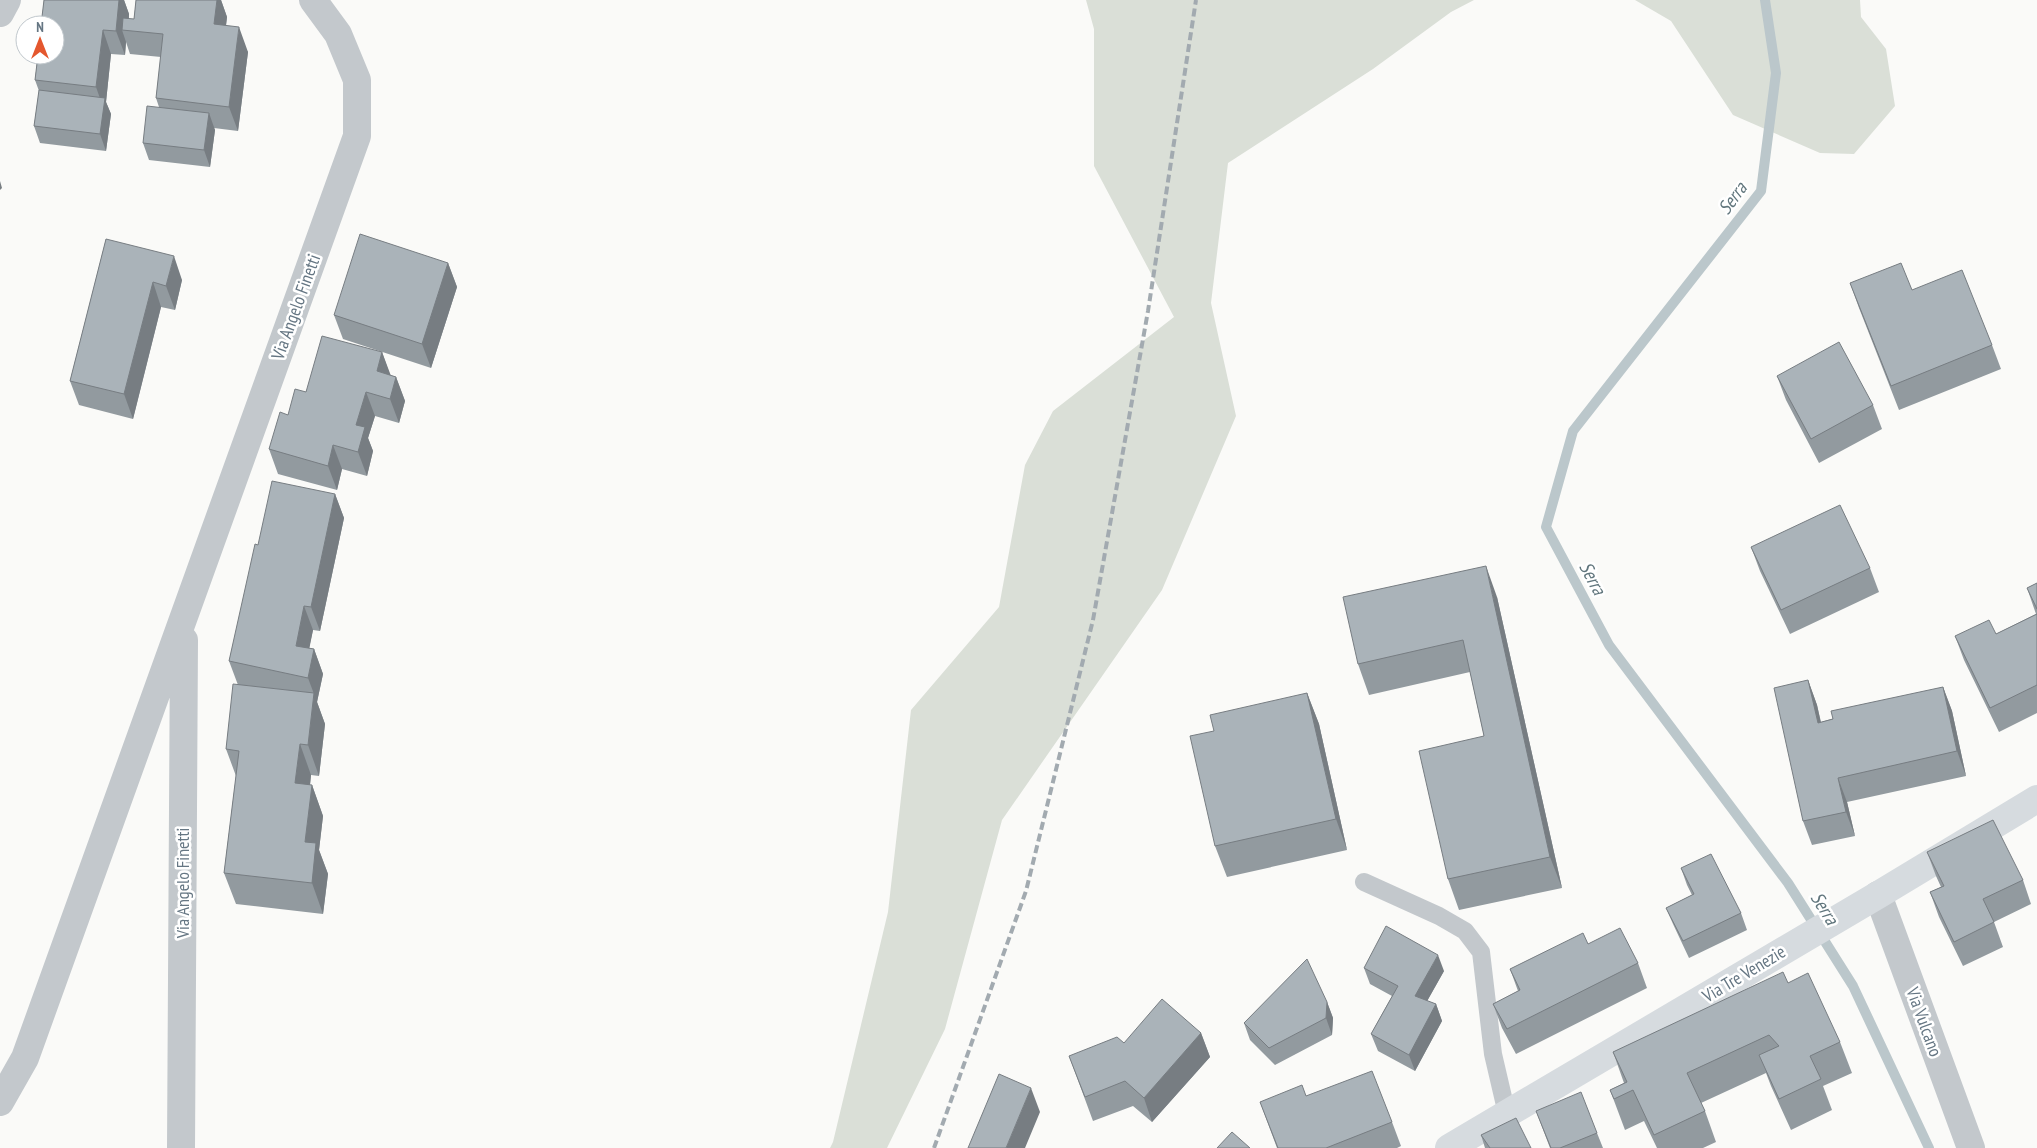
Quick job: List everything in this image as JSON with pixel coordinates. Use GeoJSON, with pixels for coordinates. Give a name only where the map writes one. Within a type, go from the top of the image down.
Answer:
{"type":"FeatureCollection","features":[{"type":"Feature","properties":{"kind":"main road","name":"Via Tre Venezie"},"geometry":{"type":"LineString","coordinates":[[1449,1148],[2037,799]]}},
{"type":"Feature","properties":{"kind":"street"},"geometry":{"type":"LineString","coordinates":[[0,13],[7,0]]}},
{"type":"Feature","properties":{"kind":"street","name":"Via Angelo Finetti"},"geometry":{"type":"LineString","coordinates":[[0,1102],[26,1058],[357,136],[357,80],[338,34],[312,0]]}},
{"type":"Feature","properties":{"kind":"street","name":"Via Angelo Finetti"},"geometry":{"type":"LineString","coordinates":[[181,1148],[184,618]]}},
{"type":"Feature","properties":{"kind":"street","name":"Via Vulcano"},"geometry":{"type":"LineString","coordinates":[[1878,895],[1971,1148]]}},
{"type":"Feature","properties":{"kind":"lane"},"geometry":{"type":"LineString","coordinates":[[1364,882],[1439,916],[1465,931],[1481,952],[1492,1054],[1507,1114]]}},
{"type":"Feature","properties":{"kind":"shaded area"},"geometry":{"type":"Polygon","coordinates":[[[1086,0],[1474,0],[1451,12],[1373,69],[1228,163],[1211,303],[1236,416],[1162,590],[1002,820],[945,1029],[887,1148],[830,1148],[888,912],[911,710],[999,607],[1025,465],[1053,411],[1174,317],[1094,166],[1094,29],[1086,0]]]}},
{"type":"Feature","properties":{"kind":"shaded area"},"geometry":{"type":"Polygon","coordinates":[[[1635,0],[1860,0],[1861,17],[1886,49],[1895,106],[1854,154],[1820,153],[1733,115],[1671,21],[1635,0]]]}},
{"type":"Feature","properties":{"kind":"building"},"geometry":{"type":"Polygon","coordinates":[[[44,0],[119,0],[116,31],[103,30],[96,87],[35,80],[37,65],[65,65],[65,15],[42,15],[44,0]]]}},
{"type":"Feature","properties":{"kind":"building"},"geometry":{"type":"Polygon","coordinates":[[[136,0],[217,0],[214,24],[239,27],[229,107],[156,98],[163,34],[122,30],[123,18],[134,19],[136,0]]]}},
{"type":"Feature","properties":{"kind":"building"},"geometry":{"type":"Polygon","coordinates":[[[39,90],[105,98],[100,134],[34,126],[39,90]]]}},
{"type":"Feature","properties":{"kind":"building"},"geometry":{"type":"Polygon","coordinates":[[[147,106],[209,113],[204,150],[143,143],[147,106]]]}},
{"type":"Feature","properties":{"kind":"building"},"geometry":{"type":"Polygon","coordinates":[[[360,234],[448,263],[422,344],[334,315],[360,234]]]}},
{"type":"Feature","properties":{"kind":"building"},"geometry":{"type":"Polygon","coordinates":[[[106,239],[174,256],[166,286],[153,282],[124,394],[70,381],[106,239]]]}},
{"type":"Feature","properties":{"kind":"building"},"geometry":{"type":"Polygon","coordinates":[[[1901,263],[1912,290],[1962,270],[1992,345],[1891,386],[1850,283],[1901,263]]]}},
{"type":"Feature","properties":{"kind":"building"},"geometry":{"type":"Polygon","coordinates":[[[322,336],[382,352],[377,371],[396,377],[390,399],[366,392],[356,425],[365,427],[358,452],[333,445],[328,466],[269,449],[280,412],[288,415],[295,389],[306,392],[322,336]]]}},
{"type":"Feature","properties":{"kind":"building"},"geometry":{"type":"Polygon","coordinates":[[[1839,342],[1873,405],[1811,439],[1777,376],[1839,342]]]}},
{"type":"Feature","properties":{"kind":"building"},"geometry":{"type":"Polygon","coordinates":[[[272,481],[335,494],[311,607],[304,606],[296,646],[314,649],[308,678],[229,661],[255,544],[258,545],[272,481]]]}},
{"type":"Feature","properties":{"kind":"building"},"geometry":{"type":"Polygon","coordinates":[[[1840,505],[1870,568],[1781,610],[1751,547],[1840,505]]]}},
{"type":"Feature","properties":{"kind":"building"},"geometry":{"type":"Polygon","coordinates":[[[1486,566],[1550,857],[1448,879],[1419,751],[1484,736],[1463,640],[1358,664],[1343,597],[1486,566]]]}},
{"type":"Feature","properties":{"kind":"building"},"geometry":{"type":"Polygon","coordinates":[[[2037,583],[2037,609],[2027,588],[2037,583]]]}},
{"type":"Feature","properties":{"kind":"building"},"geometry":{"type":"Polygon","coordinates":[[[2037,614],[2037,685],[1990,708],[1955,636],[1989,620],[1996,634],[2037,614]]]}},
{"type":"Feature","properties":{"kind":"building"},"geometry":{"type":"Polygon","coordinates":[[[1808,680],[1818,723],[1833,719],[1831,711],[1943,687],[1957,751],[1838,778],[1846,812],[1803,821],[1774,688],[1808,680]]]}},
{"type":"Feature","properties":{"kind":"building"},"geometry":{"type":"Polygon","coordinates":[[[233,684],[314,693],[308,745],[300,744],[295,783],[312,785],[305,842],[316,843],[312,883],[224,873],[239,751],[226,749],[233,684]]]}},
{"type":"Feature","properties":{"kind":"building"},"geometry":{"type":"Polygon","coordinates":[[[1307,693],[1336,819],[1215,846],[1190,736],[1214,731],[1210,715],[1307,693]]]}},
{"type":"Feature","properties":{"kind":"building"},"geometry":{"type":"Polygon","coordinates":[[[1993,820],[2023,880],[1983,899],[1994,922],[1954,942],[1930,892],[1944,886],[1927,852],[1993,820]]]}},
{"type":"Feature","properties":{"kind":"building"},"geometry":{"type":"Polygon","coordinates":[[[1711,854],[1741,913],[1683,941],[1666,908],[1694,894],[1681,868],[1711,854]]]}},
{"type":"Feature","properties":{"kind":"building"},"geometry":{"type":"Polygon","coordinates":[[[1386,926],[1438,955],[1415,996],[1436,1004],[1409,1055],[1371,1034],[1398,986],[1364,968],[1386,926]]]}},
{"type":"Feature","properties":{"kind":"building"},"geometry":{"type":"Polygon","coordinates":[[[1620,928],[1638,963],[1507,1029],[1493,1004],[1520,990],[1510,969],[1583,933],[1588,944],[1620,928]]]}},
{"type":"Feature","properties":{"kind":"building"},"geometry":{"type":"Polygon","coordinates":[[[1307,959],[1327,1002],[1326,1018],[1269,1048],[1244,1023],[1307,959]]]}},
{"type":"Feature","properties":{"kind":"building"},"geometry":{"type":"Polygon","coordinates":[[[1783,972],[1788,983],[1808,973],[1840,1042],[1810,1056],[1821,1079],[1779,1099],[1759,1055],[1779,1046],[1769,1035],[1687,1073],[1705,1111],[1654,1135],[1633,1090],[1614,1099],[1610,1090],[1627,1082],[1613,1052],[1783,972]]]}},
{"type":"Feature","properties":{"kind":"building"},"geometry":{"type":"Polygon","coordinates":[[[1162,999],[1201,1033],[1144,1098],[1125,1081],[1085,1097],[1069,1056],[1117,1037],[1124,1043],[1162,999]]]}},
{"type":"Feature","properties":{"kind":"building"},"geometry":{"type":"Polygon","coordinates":[[[1372,1071],[1392,1122],[1326,1148],[1278,1148],[1260,1102],[1302,1085],[1306,1096],[1372,1071]]]}},
{"type":"Feature","properties":{"kind":"building"},"geometry":{"type":"Polygon","coordinates":[[[999,1074],[1031,1088],[1006,1148],[968,1148],[999,1074]]]}},
{"type":"Feature","properties":{"kind":"building"},"geometry":{"type":"Polygon","coordinates":[[[1581,1092],[1597,1133],[1560,1148],[1551,1148],[1536,1111],[1581,1092]]]}},
{"type":"Feature","properties":{"kind":"building"},"geometry":{"type":"Polygon","coordinates":[[[1516,1118],[1531,1148],[1490,1148],[1481,1135],[1516,1118]]]}},
{"type":"Feature","properties":{"kind":"building"},"geometry":{"type":"Polygon","coordinates":[[[1232,1132],[1250,1148],[1217,1148],[1232,1132]]]}},
{"type":"Feature","properties":{"kind":"waterway","name":"Serra"},"geometry":{"type":"LineString","coordinates":[[1765,0],[1776,73],[1761,191],[1573,431],[1546,527],[1609,645],[1788,883],[1853,986],[1929,1148]]}},
{"type":"Feature","properties":{"kind":"railway"},"geometry":{"type":"LineString","coordinates":[[934,1148],[1026,891],[1093,620],[1148,311],[1196,0]]}}]}
